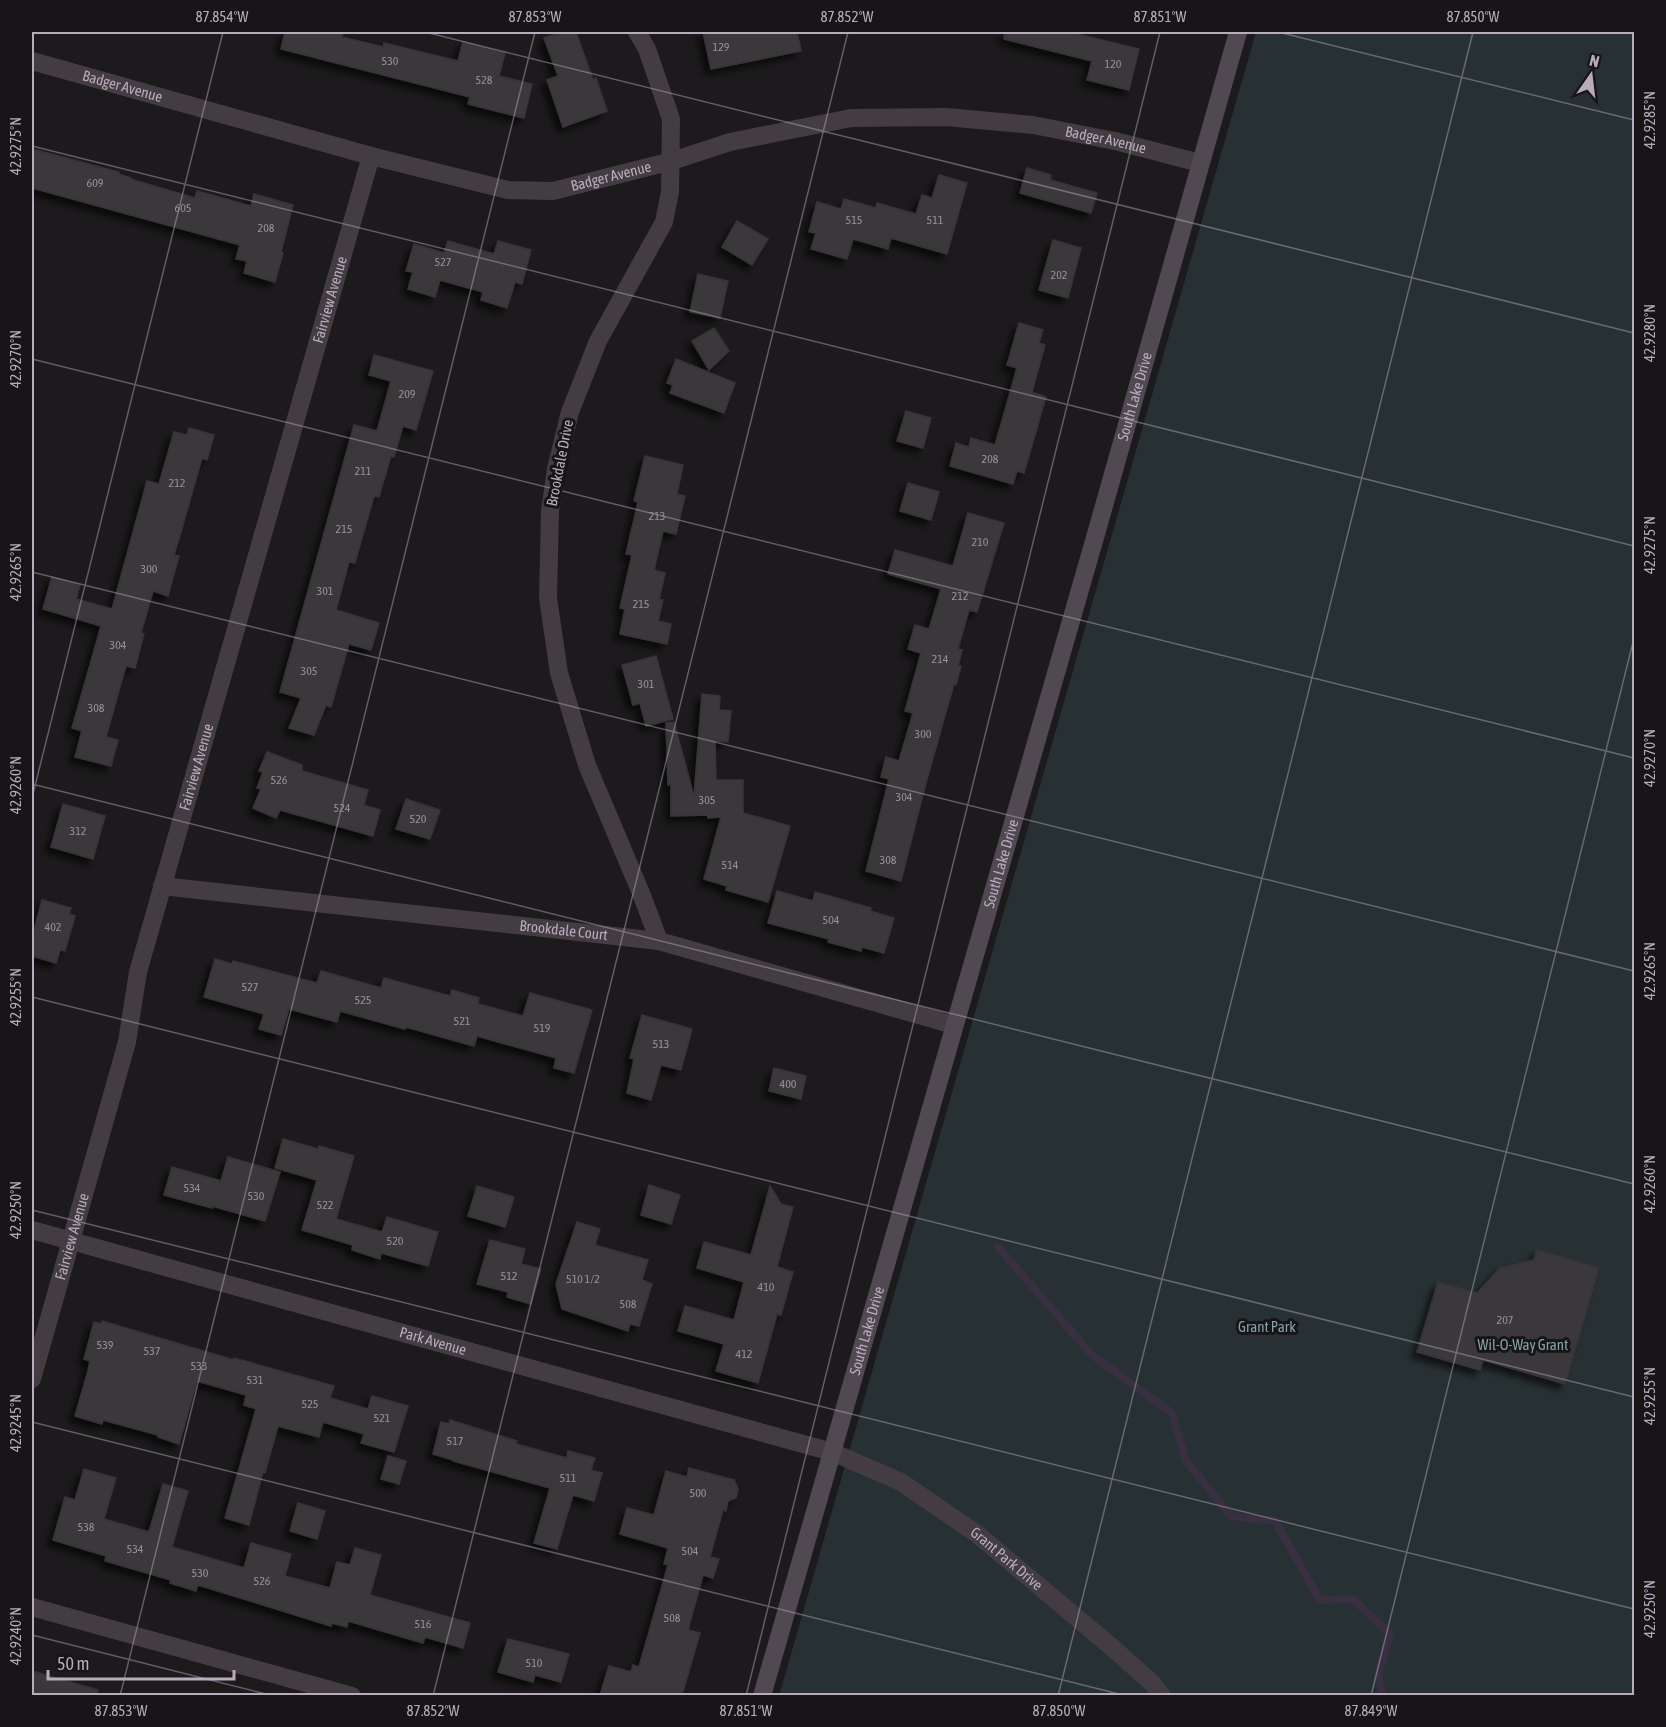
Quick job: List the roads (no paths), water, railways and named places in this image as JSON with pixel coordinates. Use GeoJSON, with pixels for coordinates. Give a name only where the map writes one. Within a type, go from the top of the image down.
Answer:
{"type":"FeatureCollection","features":[{"type":"Feature","properties":{"kind":"street","name":"Brookdale Drive"},"geometry":{"type":"LineString","coordinates":[[637,32],[647,49],[671,119],[670,192],[664,222],[598,341],[570,412],[556,469],[550,511],[548,598],[559,673],[587,765],[659,941]]}},
{"type":"Feature","properties":{"kind":"street","name":"South Lake Drive"},"geometry":{"type":"LineString","coordinates":[[762,1695],[1238,32]]}},
{"type":"Feature","properties":{"kind":"street","name":"Badger Avenue"},"geometry":{"type":"LineString","coordinates":[[32,61],[371,156],[508,190],[553,191],[672,161],[730,142],[850,118],[946,117],[1033,125],[1115,141],[1200,163]]}},
{"type":"Feature","properties":{"kind":"street","name":"Fairview Avenue"},"geometry":{"type":"LineString","coordinates":[[32,1379],[127,1042],[138,972],[371,156]]}},
{"type":"Feature","properties":{"kind":"street","name":"Brookdale Court"},"geometry":{"type":"LineString","coordinates":[[162,886],[659,941],[954,1025]]}},
{"type":"Feature","properties":{"kind":"street","name":"Park Avenue"},"geometry":{"type":"LineString","coordinates":[[32,1230],[832,1452]]}},
{"type":"Feature","properties":{"kind":"street","name":"Grant Park Drive"},"geometry":{"type":"LineString","coordinates":[[832,1452],[901,1482],[977,1534],[1114,1649],[1162,1695]]}},
{"type":"Feature","properties":{"kind":"street"},"geometry":{"type":"LineString","coordinates":[[32,1607],[352,1695]]}},
{"type":"Feature","properties":{"kind":"waterway"},"geometry":{"type":"LineString","coordinates":[[998,1247],[1092,1355],[1172,1413],[1186,1461],[1231,1516],[1275,1521],[1320,1600],[1353,1599],[1390,1634],[1378,1674],[1383,1696]]}},
{"type":"Feature","properties":{"kind":"park label","name":"Grant Park"},"geometry":{"type":"Point","coordinates":[1267,1327]}},
{"type":"Feature","properties":{"kind":"park label","name":"Wil-O-Way Grant"},"geometry":{"type":"Point","coordinates":[1523,1345]}}]}
